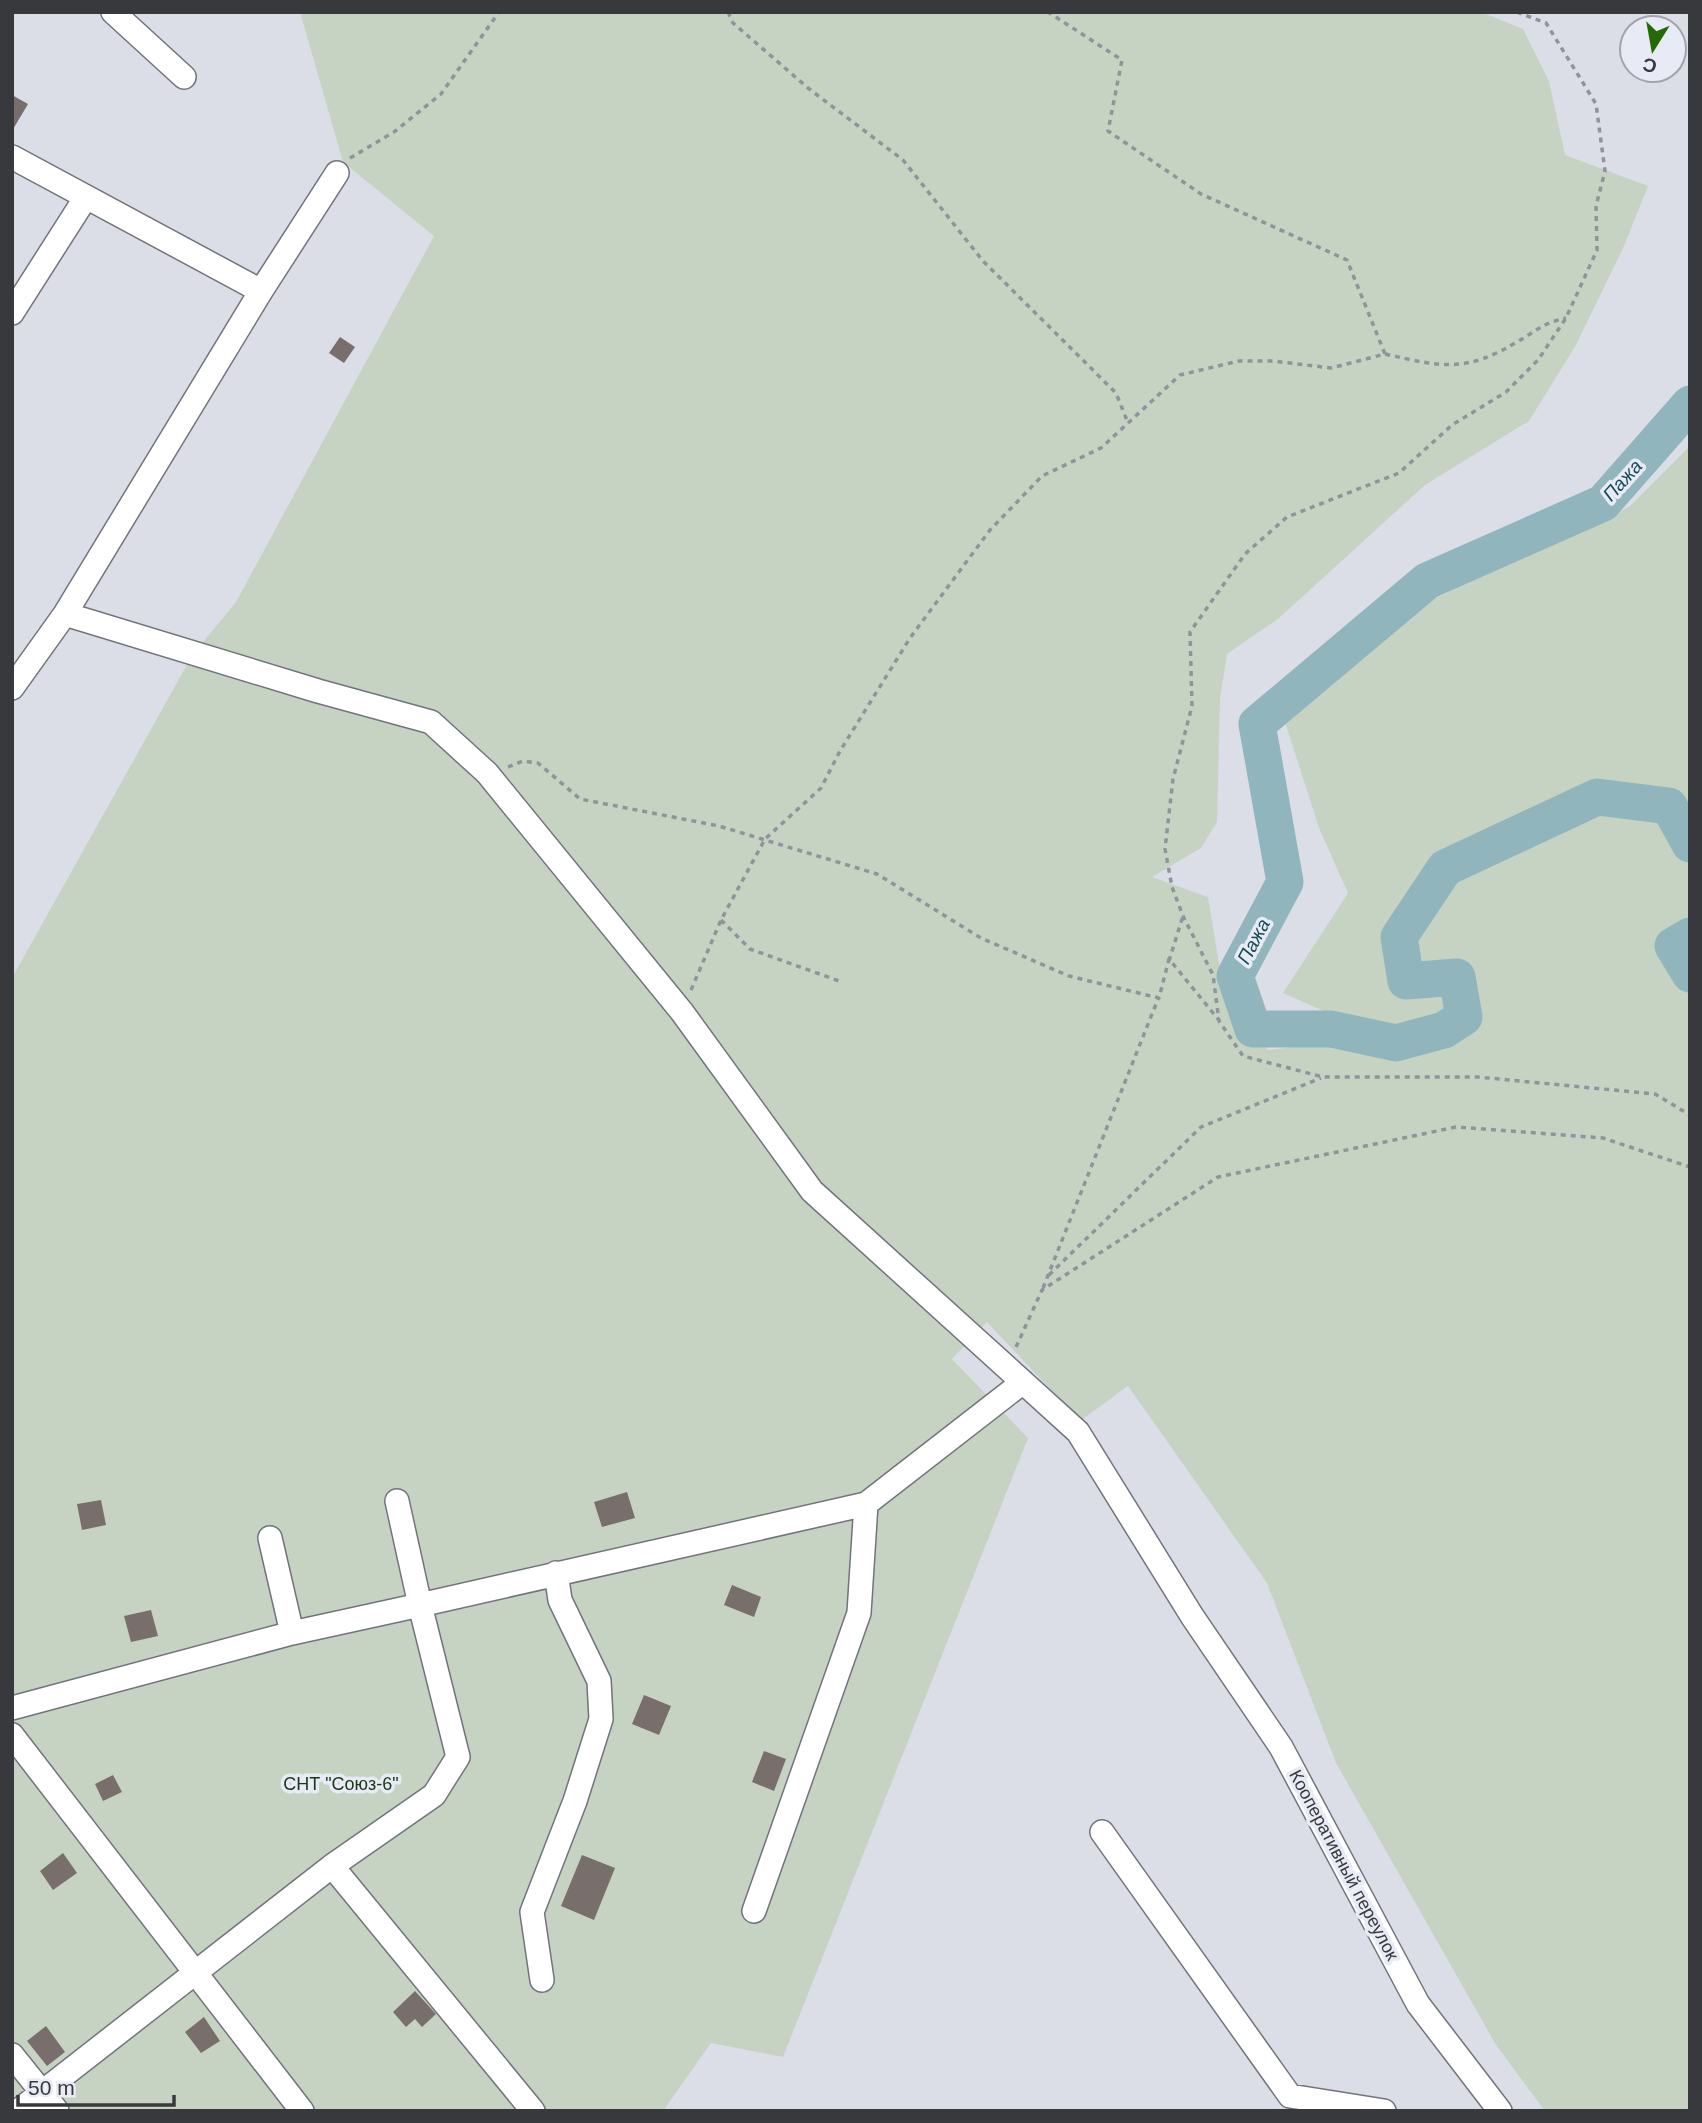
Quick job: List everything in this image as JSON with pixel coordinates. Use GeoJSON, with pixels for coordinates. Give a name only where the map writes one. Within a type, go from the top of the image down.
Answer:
{"type":"FeatureCollection","features":[{"type":"Feature","properties":{"kind":"street"},"geometry":{"type":"LineString","coordinates":[[113,12],[184,77]]}},
{"type":"Feature","properties":{"kind":"street"},"geometry":{"type":"LineString","coordinates":[[12,157],[261,291]]}},
{"type":"Feature","properties":{"kind":"street"},"geometry":{"type":"LineString","coordinates":[[12,688],[65,614],[261,291],[340,167]]}},
{"type":"Feature","properties":{"kind":"street"},"geometry":{"type":"LineString","coordinates":[[12,313],[86,197]]}},
{"type":"Feature","properties":{"kind":"street","name":"Кооперативный переулок"},"geometry":{"type":"LineString","coordinates":[[65,614],[318,691],[431,722],[487,773],[682,1012],[812,1191],[1078,1432],[1192,1616],[1281,1747],[1418,2004],[1500,2111]]}},
{"type":"Feature","properties":{"kind":"street"},"geometry":{"type":"LineString","coordinates":[[12,1708],[292,1633],[866,1504],[1015,1375]]}},
{"type":"Feature","properties":{"kind":"street"},"geometry":{"type":"LineString","coordinates":[[18,2111],[332,1866],[434,1795],[458,1757],[397,1501]]}},
{"type":"Feature","properties":{"kind":"street"},"geometry":{"type":"LineString","coordinates":[[754,1911],[828,1708],[830,1689],[859,1613],[866,1504]]}},
{"type":"Feature","properties":{"kind":"street"},"geometry":{"type":"LineString","coordinates":[[270,1538],[292,1633]]}},
{"type":"Feature","properties":{"kind":"street"},"geometry":{"type":"LineString","coordinates":[[542,1980],[532,1912],[575,1801],[601,1718],[599,1681],[560,1600],[556,1573]]}},
{"type":"Feature","properties":{"kind":"street"},"geometry":{"type":"LineString","coordinates":[[12,1735],[302,2111]]}},
{"type":"Feature","properties":{"kind":"street"},"geometry":{"type":"LineString","coordinates":[[1102,1832],[1290,2096],[1384,2111]]}},
{"type":"Feature","properties":{"kind":"street"},"geometry":{"type":"LineString","coordinates":[[332,1866],[533,2111]]}},
{"type":"Feature","properties":{"kind":"street"},"geometry":{"type":"LineString","coordinates":[[12,2055],[57,2111]]}},
{"type":"Feature","properties":{"kind":"path"},"geometry":{"type":"LineString","coordinates":[[340,167],[394,132],[440,94],[499,12]]}},
{"type":"Feature","properties":{"kind":"path"},"geometry":{"type":"LineString","coordinates":[[728,12],[733,23],[808,88],[903,160],[983,261],[1116,393],[1128,423]]}},
{"type":"Feature","properties":{"kind":"path"},"geometry":{"type":"LineString","coordinates":[[1048,12],[1122,60],[1108,131],[1201,194],[1348,260],[1385,354]]}},
{"type":"Feature","properties":{"kind":"path"},"geometry":{"type":"LineString","coordinates":[[1219,1021],[1213,975],[1183,916],[1172,887],[1165,849],[1173,779],[1192,706],[1190,632],[1245,554],[1287,517],[1399,473],[1452,425],[1506,392],[1538,360],[1566,318],[1597,250],[1596,206],[1605,172],[1596,104],[1546,23],[1517,12]]}},
{"type":"Feature","properties":{"kind":"path"},"geometry":{"type":"LineString","coordinates":[[682,1012],[721,920],[765,839],[821,788],[840,751],[910,638],[990,530],[1042,476],[1101,448],[1180,375],[1239,361],[1273,361],[1331,368],[1385,354],[1441,367],[1482,362],[1545,323],[1566,318]]}},
{"type":"Feature","properties":{"kind":"path"},"geometry":{"type":"LineString","coordinates":[[487,773],[523,761],[538,763],[580,799],[608,807],[681,817],[765,839],[877,874],[981,938],[1069,976],[1158,998]]}},
{"type":"Feature","properties":{"kind":"path"},"geometry":{"type":"LineString","coordinates":[[1015,1375],[1047,1276],[1158,998],[1183,916]]}},
{"type":"Feature","properties":{"kind":"path"},"geometry":{"type":"LineString","coordinates":[[721,920],[750,949],[842,982]]}},
{"type":"Feature","properties":{"kind":"path"},"geometry":{"type":"LineString","coordinates":[[1169,959],[1219,1021],[1243,1056],[1323,1077],[1478,1077],[1655,1094],[1690,1115]]}},
{"type":"Feature","properties":{"kind":"path"},"geometry":{"type":"LineString","coordinates":[[1047,1276],[1200,1127],[1323,1077]]}},
{"type":"Feature","properties":{"kind":"path"},"geometry":{"type":"LineString","coordinates":[[1042,1290],[1218,1177],[1456,1127],[1603,1138],[1690,1167]]}},
{"type":"Feature","properties":{"kind":"green space","name":"СНТ \"Союз-6\""},"geometry":{"type":"Polygon","coordinates":[[[300,12],[1481,12],[1523,29],[1549,81],[1565,155],[1648,186],[1624,246],[1576,345],[1529,421],[1425,485],[1278,619],[1227,654],[1220,699],[1217,822],[1201,848],[1152,877],[1208,897],[1223,988],[1268,1050],[1382,1037],[1283,993],[1348,893],[1319,828],[1285,722],[1430,601],[1629,507],[1690,446],[1690,2111],[1545,2111],[1496,2045],[1336,1763],[1267,1583],[1128,1386],[1080,1421],[987,1322],[952,1359],[1028,1438],[783,2057],[711,2043],[663,2111],[12,2111],[12,978],[193,654],[236,602],[434,236],[343,162],[300,12]]]}},
{"type":"Feature","properties":{"kind":"building"},"geometry":{"type":"Polygon","coordinates":[[[12,95],[28,104],[12,131],[12,95]]]}},
{"type":"Feature","properties":{"kind":"building"},"geometry":{"type":"Polygon","coordinates":[[[340,337],[355,347],[344,363],[329,353],[340,337]]]}},
{"type":"Feature","properties":{"kind":"building"},"geometry":{"type":"Polygon","coordinates":[[[627,1492],[635,1518],[602,1527],[594,1502],[627,1492]]]}},
{"type":"Feature","properties":{"kind":"building"},"geometry":{"type":"Polygon","coordinates":[[[101,1500],[106,1525],[82,1530],[77,1504],[101,1500]]]}},
{"type":"Feature","properties":{"kind":"building"},"geometry":{"type":"Polygon","coordinates":[[[732,1585],[761,1597],[754,1617],[724,1605],[732,1585]]]}},
{"type":"Feature","properties":{"kind":"building"},"geometry":{"type":"Polygon","coordinates":[[[151,1610],[158,1636],[131,1642],[124,1616],[151,1610]]]}},
{"type":"Feature","properties":{"kind":"building"},"geometry":{"type":"Polygon","coordinates":[[[644,1695],[671,1706],[659,1735],[632,1724],[644,1695]]]}},
{"type":"Feature","properties":{"kind":"building"},"geometry":{"type":"Polygon","coordinates":[[[764,1751],[786,1759],[774,1791],[752,1782],[764,1751]]]}},
{"type":"Feature","properties":{"kind":"building"},"geometry":{"type":"Polygon","coordinates":[[[113,1775],[122,1792],[103,1801],[95,1784],[113,1775]]]}},
{"type":"Feature","properties":{"kind":"building"},"geometry":{"type":"Polygon","coordinates":[[[63,1853],[77,1873],[53,1890],[40,1871],[63,1853]]]}},
{"type":"Feature","properties":{"kind":"building"},"geometry":{"type":"Polygon","coordinates":[[[582,1855],[615,1868],[594,1920],[561,1906],[582,1855]]]}},
{"type":"Feature","properties":{"kind":"building"},"geometry":{"type":"Polygon","coordinates":[[[415,1991],[436,2014],[422,2027],[415,2019],[406,2027],[393,2012],[415,1991]]]}},
{"type":"Feature","properties":{"kind":"building"},"geometry":{"type":"Polygon","coordinates":[[[204,2017],[220,2041],[201,2053],[185,2032],[204,2017]]]}},
{"type":"Feature","properties":{"kind":"building"},"geometry":{"type":"Polygon","coordinates":[[[46,2026],[65,2052],[47,2066],[27,2041],[46,2026]]]}},
{"type":"Feature","properties":{"kind":"waterway","name":"Пажа"},"geometry":{"type":"LineString","coordinates":[[1690,404],[1603,503],[1427,581],[1257,724],[1285,882],[1235,976],[1253,1029],[1331,1029],[1396,1043],[1444,1030],[1464,1017],[1457,977],[1406,981],[1399,937],[1445,868],[1597,797],[1669,806],[1690,844]]}},
{"type":"Feature","properties":{"kind":"waterway","name":"Пажа"},"geometry":{"type":"LineString","coordinates":[[1690,936],[1673,946],[1690,974]]}}]}
